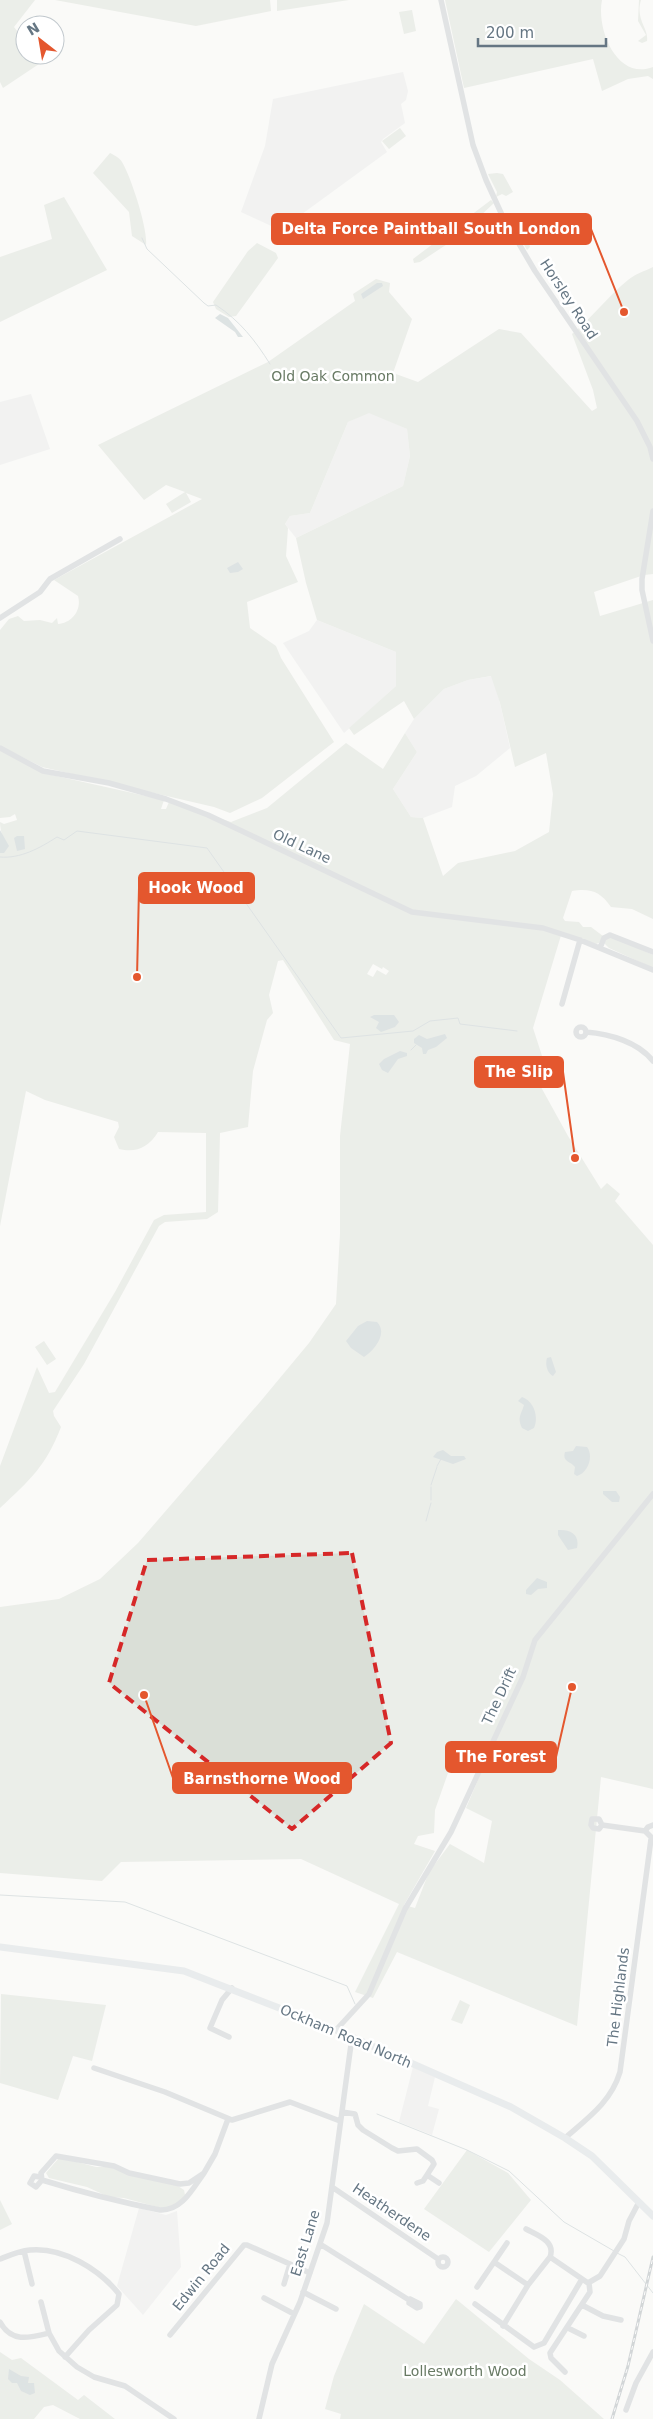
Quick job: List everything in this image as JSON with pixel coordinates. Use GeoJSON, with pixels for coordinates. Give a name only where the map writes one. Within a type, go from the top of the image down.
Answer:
{"type":"FeatureCollection","features":[{"type":"Feature","properties":{"kind":"main road","name":"Ockham Road North"},"geometry":{"type":"LineString","coordinates":[[0,1947],[184,1971],[232,1988],[336,2030],[511,2107],[565,2138],[592,2156],[653,2216]]}},
{"type":"Feature","properties":{"kind":"street","name":"Horsley Road"},"geometry":{"type":"LineString","coordinates":[[441,0],[474,150],[502,215],[546,289],[637,421],[650,447],[653,459]]}},
{"type":"Feature","properties":{"kind":"street"},"geometry":{"type":"LineString","coordinates":[[653,511],[642,579],[653,641]]}},
{"type":"Feature","properties":{"kind":"street"},"geometry":{"type":"LineString","coordinates":[[0,618],[40,592],[50,579],[120,539]]}},
{"type":"Feature","properties":{"kind":"street","name":"Old Lane"},"geometry":{"type":"LineString","coordinates":[[0,748],[43,771],[109,783],[166,799],[208,815],[412,912],[543,928],[580,940],[653,970]]}},
{"type":"Feature","properties":{"kind":"street"},"geometry":{"type":"LineString","coordinates":[[600,948],[604,938],[613,936],[653,952]]}},
{"type":"Feature","properties":{"kind":"street"},"geometry":{"type":"LineString","coordinates":[[562,1004],[580,940]]}},
{"type":"Feature","properties":{"kind":"street"},"geometry":{"type":"LineString","coordinates":[[586,1032],[600,1033],[636,1046],[653,1061]]}},
{"type":"Feature","properties":{"kind":"street","name":"The Drift"},"geometry":{"type":"LineString","coordinates":[[336,2030],[369,1994],[405,1909],[451,1832],[523,1677],[535,1640],[573,1596],[653,1494]]}},
{"type":"Feature","properties":{"kind":"street"},"geometry":{"type":"LineString","coordinates":[[602,1825],[645,1832],[648,1827],[653,1825]]}},
{"type":"Feature","properties":{"kind":"street","name":"The Highlands"},"geometry":{"type":"LineString","coordinates":[[565,2138],[606,2101],[615,2088],[620,2072],[652,1839],[645,1832]]}},
{"type":"Feature","properties":{"kind":"street"},"geometry":{"type":"LineString","coordinates":[[229,2037],[210,2028],[222,2000],[232,1988]]}},
{"type":"Feature","properties":{"kind":"street","name":"East Lane"},"geometry":{"type":"LineString","coordinates":[[259,2419],[272,2364],[303,2292],[327,2223],[352,2037]]}},
{"type":"Feature","properties":{"kind":"street"},"geometry":{"type":"LineString","coordinates":[[94,2068],[165,2092],[228,2119],[237,2119],[290,2102],[340,2121]]}},
{"type":"Feature","properties":{"kind":"street"},"geometry":{"type":"LineString","coordinates":[[342,2112],[355,2114],[360,2128],[394,2149],[414,2148],[430,2158],[434,2164],[427,2175],[417,2183]]}},
{"type":"Feature","properties":{"kind":"street"},"geometry":{"type":"LineString","coordinates":[[187,2195],[187,2188],[180,2184],[129,2173],[114,2166],[96,2165],[59,2156],[53,2158],[41,2179],[84,2191],[103,2199],[124,2201],[160,2210],[175,2208],[187,2195],[204,2173],[215,2154],[228,2119]]}},
{"type":"Feature","properties":{"kind":"street"},"geometry":{"type":"LineString","coordinates":[[180,2184],[189,2182],[204,2173]]}},
{"type":"Feature","properties":{"kind":"street"},"geometry":{"type":"LineString","coordinates":[[427,2175],[439,2183]]}},
{"type":"Feature","properties":{"kind":"street","name":"Heatherdene"},"geometry":{"type":"LineString","coordinates":[[332,2187],[438,2259]]}},
{"type":"Feature","properties":{"kind":"street"},"geometry":{"type":"LineString","coordinates":[[589,2283],[600,2276],[614,2251],[624,2239],[629,2221],[639,2202]]}},
{"type":"Feature","properties":{"kind":"street"},"geometry":{"type":"LineString","coordinates":[[503,2326],[528,2285],[550,2257],[551,2246],[546,2240],[526,2229]]}},
{"type":"Feature","properties":{"kind":"street"},"geometry":{"type":"LineString","coordinates":[[477,2287],[507,2243]]}},
{"type":"Feature","properties":{"kind":"street"},"geometry":{"type":"LineString","coordinates":[[320,2244],[409,2300]]}},
{"type":"Feature","properties":{"kind":"street","name":"Edwin Road"},"geometry":{"type":"LineString","coordinates":[[170,2335],[244,2246],[247,2245],[310,2273]]}},
{"type":"Feature","properties":{"kind":"street"},"geometry":{"type":"LineString","coordinates":[[24,2251],[32,2284]]}},
{"type":"Feature","properties":{"kind":"street"},"geometry":{"type":"LineString","coordinates":[[0,2259],[24,2251],[49,2251],[74,2259],[96,2272],[119,2294],[117,2305],[89,2330],[65,2357]]}},
{"type":"Feature","properties":{"kind":"street"},"geometry":{"type":"LineString","coordinates":[[550,2257],[589,2283],[591,2288],[550,2355],[566,2372]]}},
{"type":"Feature","properties":{"kind":"street"},"geometry":{"type":"LineString","coordinates":[[494,2262],[528,2285]]}},
{"type":"Feature","properties":{"kind":"street"},"geometry":{"type":"LineString","coordinates":[[284,2284],[290,2264]]}},
{"type":"Feature","properties":{"kind":"street"},"geometry":{"type":"LineString","coordinates":[[475,2304],[534,2347],[539,2346],[544,2343],[582,2279]]}},
{"type":"Feature","properties":{"kind":"street"},"geometry":{"type":"LineString","coordinates":[[303,2292],[336,2309]]}},
{"type":"Feature","properties":{"kind":"street"},"geometry":{"type":"LineString","coordinates":[[264,2298],[294,2314]]}},
{"type":"Feature","properties":{"kind":"street"},"geometry":{"type":"LineString","coordinates":[[41,2302],[49,2333],[56,2347],[65,2357],[94,2377],[125,2386],[174,2419]]}},
{"type":"Feature","properties":{"kind":"street"},"geometry":{"type":"LineString","coordinates":[[582,2305],[603,2316],[621,2320]]}},
{"type":"Feature","properties":{"kind":"street"},"geometry":{"type":"LineString","coordinates":[[0,2322],[8,2332],[20,2338],[49,2333]]}},
{"type":"Feature","properties":{"kind":"street"},"geometry":{"type":"LineString","coordinates":[[568,2328],[584,2336]]}},
{"type":"Feature","properties":{"kind":"street"},"geometry":{"type":"LineString","coordinates":[[626,2410],[636,2383],[653,2352]]}},
{"type":"Feature","properties":{"kind":"highlighted area"},"geometry":{"type":"Polygon","coordinates":[[[352,1553],[391,1743],[292,1829],[109,1683],[147,1560],[352,1553]]]}},
{"type":"Feature","properties":{"kind":"shaded area"},"geometry":{"type":"Polygon","coordinates":[[[403,72],[408,91],[406,100],[401,104],[405,123],[381,142],[387,152],[280,230],[241,212],[265,146],[273,99],[403,72]]]}},
{"type":"Feature","properties":{"kind":"shaded area"},"geometry":{"type":"Polygon","coordinates":[[[377,283],[382,283],[383,286],[363,299],[361,294],[377,283]]]}},
{"type":"Feature","properties":{"kind":"shaded area"},"geometry":{"type":"Polygon","coordinates":[[[220,314],[228,318],[243,337],[238,337],[235,332],[215,318],[220,314]]]}},
{"type":"Feature","properties":{"kind":"shaded area"},"geometry":{"type":"Polygon","coordinates":[[[31,394],[50,449],[0,465],[0,402],[31,394]]]}},
{"type":"Feature","properties":{"kind":"shaded area"},"geometry":{"type":"Polygon","coordinates":[[[369,412],[407,429],[410,456],[403,486],[296,538],[285,524],[290,516],[310,513],[348,422],[369,412]]]}},
{"type":"Feature","properties":{"kind":"shaded area"},"geometry":{"type":"Polygon","coordinates":[[[238,562],[243,569],[230,573],[227,568],[238,562]]]}},
{"type":"Feature","properties":{"kind":"shaded area"},"geometry":{"type":"Polygon","coordinates":[[[317,620],[396,652],[396,686],[344,733],[283,643],[309,631],[317,620]]]}},
{"type":"Feature","properties":{"kind":"shaded area"},"geometry":{"type":"Polygon","coordinates":[[[492,676],[510,748],[476,776],[455,786],[452,807],[423,818],[411,817],[393,789],[417,752],[405,733],[414,719],[444,689],[468,680],[492,676]]]}},
{"type":"Feature","properties":{"kind":"shaded area"},"geometry":{"type":"Polygon","coordinates":[[[0,830],[9,846],[4,853],[0,853],[0,830]]]}},
{"type":"Feature","properties":{"kind":"shaded area"},"geometry":{"type":"Polygon","coordinates":[[[24,836],[25,849],[17,851],[14,838],[24,836]]]}},
{"type":"Feature","properties":{"kind":"shaded area"},"geometry":{"type":"Polygon","coordinates":[[[374,1015],[394,1015],[399,1022],[395,1027],[381,1032],[376,1028],[379,1022],[370,1017],[374,1015]]]}},
{"type":"Feature","properties":{"kind":"shaded area"},"geometry":{"type":"Polygon","coordinates":[[[445,1034],[447,1038],[436,1047],[428,1050],[426,1054],[423,1054],[422,1048],[414,1043],[414,1039],[419,1035],[427,1039],[445,1034]]]}},
{"type":"Feature","properties":{"kind":"shaded area"},"geometry":{"type":"Polygon","coordinates":[[[400,1051],[407,1053],[407,1056],[398,1059],[388,1073],[382,1070],[379,1064],[384,1059],[400,1051]]]}},
{"type":"Feature","properties":{"kind":"shaded area"},"geometry":{"type":"Polygon","coordinates":[[[367,1321],[377,1322],[380,1326],[381,1336],[376,1346],[364,1357],[351,1348],[346,1341],[358,1326],[367,1321]]]}},
{"type":"Feature","properties":{"kind":"shaded area"},"geometry":{"type":"Polygon","coordinates":[[[551,1357],[556,1372],[553,1376],[549,1373],[546,1366],[547,1358],[551,1357]]]}},
{"type":"Feature","properties":{"kind":"shaded area"},"geometry":{"type":"Polygon","coordinates":[[[522,1397],[530,1402],[536,1414],[534,1428],[528,1431],[522,1428],[520,1422],[524,1405],[518,1401],[522,1397]]]}},
{"type":"Feature","properties":{"kind":"shaded area"},"geometry":{"type":"Polygon","coordinates":[[[576,1446],[587,1447],[590,1455],[587,1468],[577,1476],[574,1474],[575,1467],[566,1460],[564,1455],[565,1452],[573,1451],[576,1446]]]}},
{"type":"Feature","properties":{"kind":"shaded area"},"geometry":{"type":"Polygon","coordinates":[[[443,1450],[451,1456],[464,1456],[466,1459],[453,1464],[433,1457],[437,1452],[443,1450]]]}},
{"type":"Feature","properties":{"kind":"shaded area"},"geometry":{"type":"Polygon","coordinates":[[[603,1491],[616,1491],[620,1497],[619,1502],[612,1502],[603,1494],[603,1491]]]}},
{"type":"Feature","properties":{"kind":"shaded area"},"geometry":{"type":"Polygon","coordinates":[[[558,1530],[566,1530],[573,1533],[577,1539],[577,1548],[568,1550],[558,1535],[558,1530]]]}},
{"type":"Feature","properties":{"kind":"shaded area"},"geometry":{"type":"Polygon","coordinates":[[[537,1578],[547,1582],[547,1588],[538,1589],[531,1595],[526,1594],[526,1590],[537,1578]]]}},
{"type":"Feature","properties":{"kind":"shaded area"},"geometry":{"type":"Polygon","coordinates":[[[413,2067],[435,2077],[428,2106],[439,2109],[432,2135],[399,2122],[413,2067]]]}},
{"type":"Feature","properties":{"kind":"shaded area"},"geometry":{"type":"Polygon","coordinates":[[[139,2208],[166,2215],[177,2211],[181,2267],[143,2315],[117,2286],[139,2208]]]}},
{"type":"Feature","properties":{"kind":"shaded area"},"geometry":{"type":"Polygon","coordinates":[[[9,2369],[21,2376],[29,2377],[28,2383],[34,2383],[35,2393],[30,2395],[21,2391],[17,2383],[12,2383],[8,2379],[9,2369]]]}},
{"type":"Feature","properties":{"kind":"green space"},"geometry":{"type":"Polygon","coordinates":[[[0,0],[35,0],[23,15],[15,15],[15,65],[38,65],[3,88],[0,82],[0,0]]]}},
{"type":"Feature","properties":{"kind":"green space"},"geometry":{"type":"Polygon","coordinates":[[[55,0],[270,0],[271,11],[196,26],[55,0]]]}},
{"type":"Feature","properties":{"kind":"green space"},"geometry":{"type":"Polygon","coordinates":[[[277,0],[349,0],[277,11],[277,0]]]}},
{"type":"Feature","properties":{"kind":"green space"},"geometry":{"type":"Polygon","coordinates":[[[445,0],[602,0],[602,25],[612,50],[619,60],[629,67],[640,69],[653,67],[653,79],[648,76],[628,79],[602,91],[593,59],[464,88],[445,0]]]}},
{"type":"Feature","properties":{"kind":"green space"},"geometry":{"type":"Polygon","coordinates":[[[639,0],[641,0],[641,18],[647,36],[647,41],[642,43],[638,41],[646,35],[638,21],[639,0]]]}},
{"type":"Feature","properties":{"kind":"green space"},"geometry":{"type":"Polygon","coordinates":[[[412,10],[416,31],[404,34],[399,12],[412,10]]]}},
{"type":"Feature","properties":{"kind":"green space"},"geometry":{"type":"Polygon","coordinates":[[[400,128],[406,136],[389,149],[382,141],[400,128]]]}},
{"type":"Feature","properties":{"kind":"green space"},"geometry":{"type":"Polygon","coordinates":[[[110,153],[121,161],[130,179],[142,216],[146,245],[132,236],[129,212],[93,173],[110,153]]]}},
{"type":"Feature","properties":{"kind":"green space"},"geometry":{"type":"Polygon","coordinates":[[[488,174],[503,174],[513,192],[506,196],[502,194],[496,197],[497,192],[488,174]]]}},
{"type":"Feature","properties":{"kind":"green space"},"geometry":{"type":"Polygon","coordinates":[[[64,197],[107,270],[0,322],[0,257],[52,239],[44,205],[64,197]]]}},
{"type":"Feature","properties":{"kind":"green space"},"geometry":{"type":"Polygon","coordinates":[[[491,200],[494,203],[458,237],[420,262],[414,263],[413,259],[491,200]]]}},
{"type":"Feature","properties":{"kind":"green space"},"geometry":{"type":"Polygon","coordinates":[[[507,215],[529,243],[530,247],[527,250],[507,215]]]}},
{"type":"Feature","properties":{"kind":"green space"},"geometry":{"type":"Polygon","coordinates":[[[257,243],[276,253],[278,258],[236,316],[229,317],[216,309],[213,302],[248,251],[257,243]]]}},
{"type":"Feature","properties":{"kind":"green space","name":"Old Oak Common"},"geometry":{"type":"Polygon","coordinates":[[[653,267],[653,574],[644,575],[594,592],[600,616],[653,600],[653,919],[632,909],[611,907],[603,897],[594,892],[584,890],[572,891],[563,918],[565,921],[579,922],[583,927],[591,927],[603,936],[599,943],[596,944],[562,932],[533,1028],[544,1062],[531,1069],[568,1136],[601,1189],[607,1183],[620,1194],[615,1201],[653,1245],[653,1789],[601,1777],[577,2026],[397,1952],[373,1998],[355,1992],[399,1904],[301,1859],[121,1862],[102,1881],[0,1873],[0,1607],[59,1599],[100,1579],[138,1543],[260,1402],[309,1343],[336,1304],[340,1234],[340,1136],[350,1044],[334,1040],[283,960],[278,961],[269,995],[273,1013],[267,1020],[253,1071],[248,1127],[220,1133],[218,1212],[207,1219],[165,1222],[159,1226],[84,1364],[53,1411],[61,1427],[49,1452],[29,1480],[0,1508],[0,1466],[37,1367],[49,1393],[55,1392],[115,1292],[154,1220],[164,1215],[206,1212],[206,1133],[158,1132],[150,1142],[141,1148],[136,1150],[119,1149],[114,1137],[119,1127],[118,1122],[45,1100],[26,1091],[0,1226],[0,853],[4,853],[4,849],[0,822],[4,824],[17,820],[15,814],[10,817],[0,818],[0,750],[43,773],[164,800],[161,809],[166,809],[169,802],[231,822],[267,808],[346,743],[383,769],[405,733],[417,752],[393,789],[411,817],[423,818],[443,876],[458,863],[515,851],[549,832],[553,794],[546,753],[515,767],[500,703],[491,676],[468,680],[444,689],[414,719],[404,701],[354,735],[349,728],[396,686],[396,652],[317,620],[296,538],[403,486],[410,456],[407,429],[369,413],[348,422],[310,513],[290,516],[285,524],[288,528],[286,556],[298,582],[247,602],[250,628],[276,646],[281,658],[334,742],[262,798],[230,813],[214,807],[42,767],[0,746],[0,630],[9,619],[18,616],[24,621],[40,620],[52,623],[57,618],[58,624],[68,621],[75,615],[79,606],[78,596],[54,580],[202,499],[186,493],[191,502],[172,513],[166,504],[185,492],[166,485],[144,500],[98,445],[268,362],[355,301],[353,294],[376,279],[390,283],[389,292],[412,319],[393,373],[418,382],[499,329],[521,333],[592,411],[597,408],[593,390],[572,334],[628,280],[653,267]],[[373,964],[367,974],[373,977],[377,970],[386,975],[389,971],[383,967],[382,969],[373,964]],[[454,1756],[435,1810],[434,1833],[418,1836],[414,1844],[435,1851],[404,1905],[415,1908],[429,1872],[450,1844],[484,1863],[492,1821],[466,1808],[484,1766],[454,1756]]]}},
{"type":"Feature","properties":{"kind":"green space"},"geometry":{"type":"Polygon","coordinates":[[[613,937],[653,955],[653,968],[609,948],[604,943],[607,938],[613,937]]]}},
{"type":"Feature","properties":{"kind":"green space"},"geometry":{"type":"Polygon","coordinates":[[[44,1341],[56,1359],[47,1365],[35,1347],[44,1341]]]}},
{"type":"Feature","properties":{"kind":"green space"},"geometry":{"type":"Polygon","coordinates":[[[1,1994],[106,2005],[92,2061],[73,2056],[58,2100],[0,2083],[1,1994]]]}},
{"type":"Feature","properties":{"kind":"green space"},"geometry":{"type":"Polygon","coordinates":[[[460,2000],[470,2005],[462,2024],[451,2020],[460,2000]]]}},
{"type":"Feature","properties":{"kind":"green space"},"geometry":{"type":"Polygon","coordinates":[[[467,2150],[508,2173],[531,2200],[489,2252],[424,2209],[467,2150]]]}},
{"type":"Feature","properties":{"kind":"green space"},"geometry":{"type":"Polygon","coordinates":[[[62,2158],[96,2167],[109,2167],[178,2186],[184,2190],[185,2195],[179,2203],[171,2207],[161,2208],[124,2198],[109,2197],[87,2187],[49,2178],[46,2173],[58,2159],[62,2158]]]}},
{"type":"Feature","properties":{"kind":"green space"},"geometry":{"type":"Polygon","coordinates":[[[0,2200],[12,2224],[0,2230],[0,2200]]]}},
{"type":"Feature","properties":{"kind":"green space","name":"Lollesworth Wood"},"geometry":{"type":"Polygon","coordinates":[[[456,2299],[529,2359],[560,2380],[604,2419],[340,2419],[341,2414],[325,2409],[334,2376],[364,2304],[424,2344],[456,2299]]]}},
{"type":"Feature","properties":{"kind":"green space"},"geometry":{"type":"Polygon","coordinates":[[[0,2352],[12,2360],[21,2358],[78,2400],[84,2395],[115,2419],[80,2419],[53,2405],[44,2407],[34,2419],[0,2419],[0,2352]]]}},
{"type":"Feature","properties":{"kind":"waterway"},"geometry":{"type":"LineString","coordinates":[[142,238],[147,249],[204,303],[208,306],[216,305],[240,324],[270,364]]}},
{"type":"Feature","properties":{"kind":"waterway"},"geometry":{"type":"LineString","coordinates":[[0,857],[15,856],[37,849],[57,837],[64,840],[77,831],[207,848],[341,1038],[413,1031],[430,1021],[458,1018],[460,1024],[517,1031]]}},
{"type":"Feature","properties":{"kind":"waterway"},"geometry":{"type":"LineString","coordinates":[[411,1050],[416,1045]]}},
{"type":"Feature","properties":{"kind":"waterway"},"geometry":{"type":"LineString","coordinates":[[437,1466],[441,1459]]}},
{"type":"Feature","properties":{"kind":"waterway"},"geometry":{"type":"LineString","coordinates":[[431,1485],[437,1467]]}},
{"type":"Feature","properties":{"kind":"waterway"},"geometry":{"type":"LineString","coordinates":[[431,1487],[431,1500]]}},
{"type":"Feature","properties":{"kind":"waterway"},"geometry":{"type":"LineString","coordinates":[[426,1521],[431,1503]]}},
{"type":"Feature","properties":{"kind":"waterway"},"geometry":{"type":"LineString","coordinates":[[0,1895],[125,1902],[347,1986],[355,2004]]}},
{"type":"Feature","properties":{"kind":"waterway"},"geometry":{"type":"LineString","coordinates":[[377,2114],[467,2150],[509,2171],[564,2222],[614,2251]]}},
{"type":"Feature","properties":{"kind":"waterway"},"geometry":{"type":"LineString","coordinates":[[617,2253],[625,2257],[653,2293]]}},
{"type":"Feature","properties":{"kind":"railway"},"geometry":{"type":"LineString","coordinates":[[612,2419],[628,2366],[653,2257]]}},
{"type":"Feature","properties":{"kind":"place","name":"Delta Force Paintball South London"},"geometry":{"type":"Point","coordinates":[624,312]}},
{"type":"Feature","properties":{"kind":"place","name":"Hook Wood"},"geometry":{"type":"Point","coordinates":[137,977]}},
{"type":"Feature","properties":{"kind":"place","name":"The Slip"},"geometry":{"type":"Point","coordinates":[575,1158]}},
{"type":"Feature","properties":{"kind":"place","name":"The Forest"},"geometry":{"type":"Point","coordinates":[572,1687]}},
{"type":"Feature","properties":{"kind":"place","name":"Barnsthorne Wood"},"geometry":{"type":"Point","coordinates":[144,1695]}}]}
